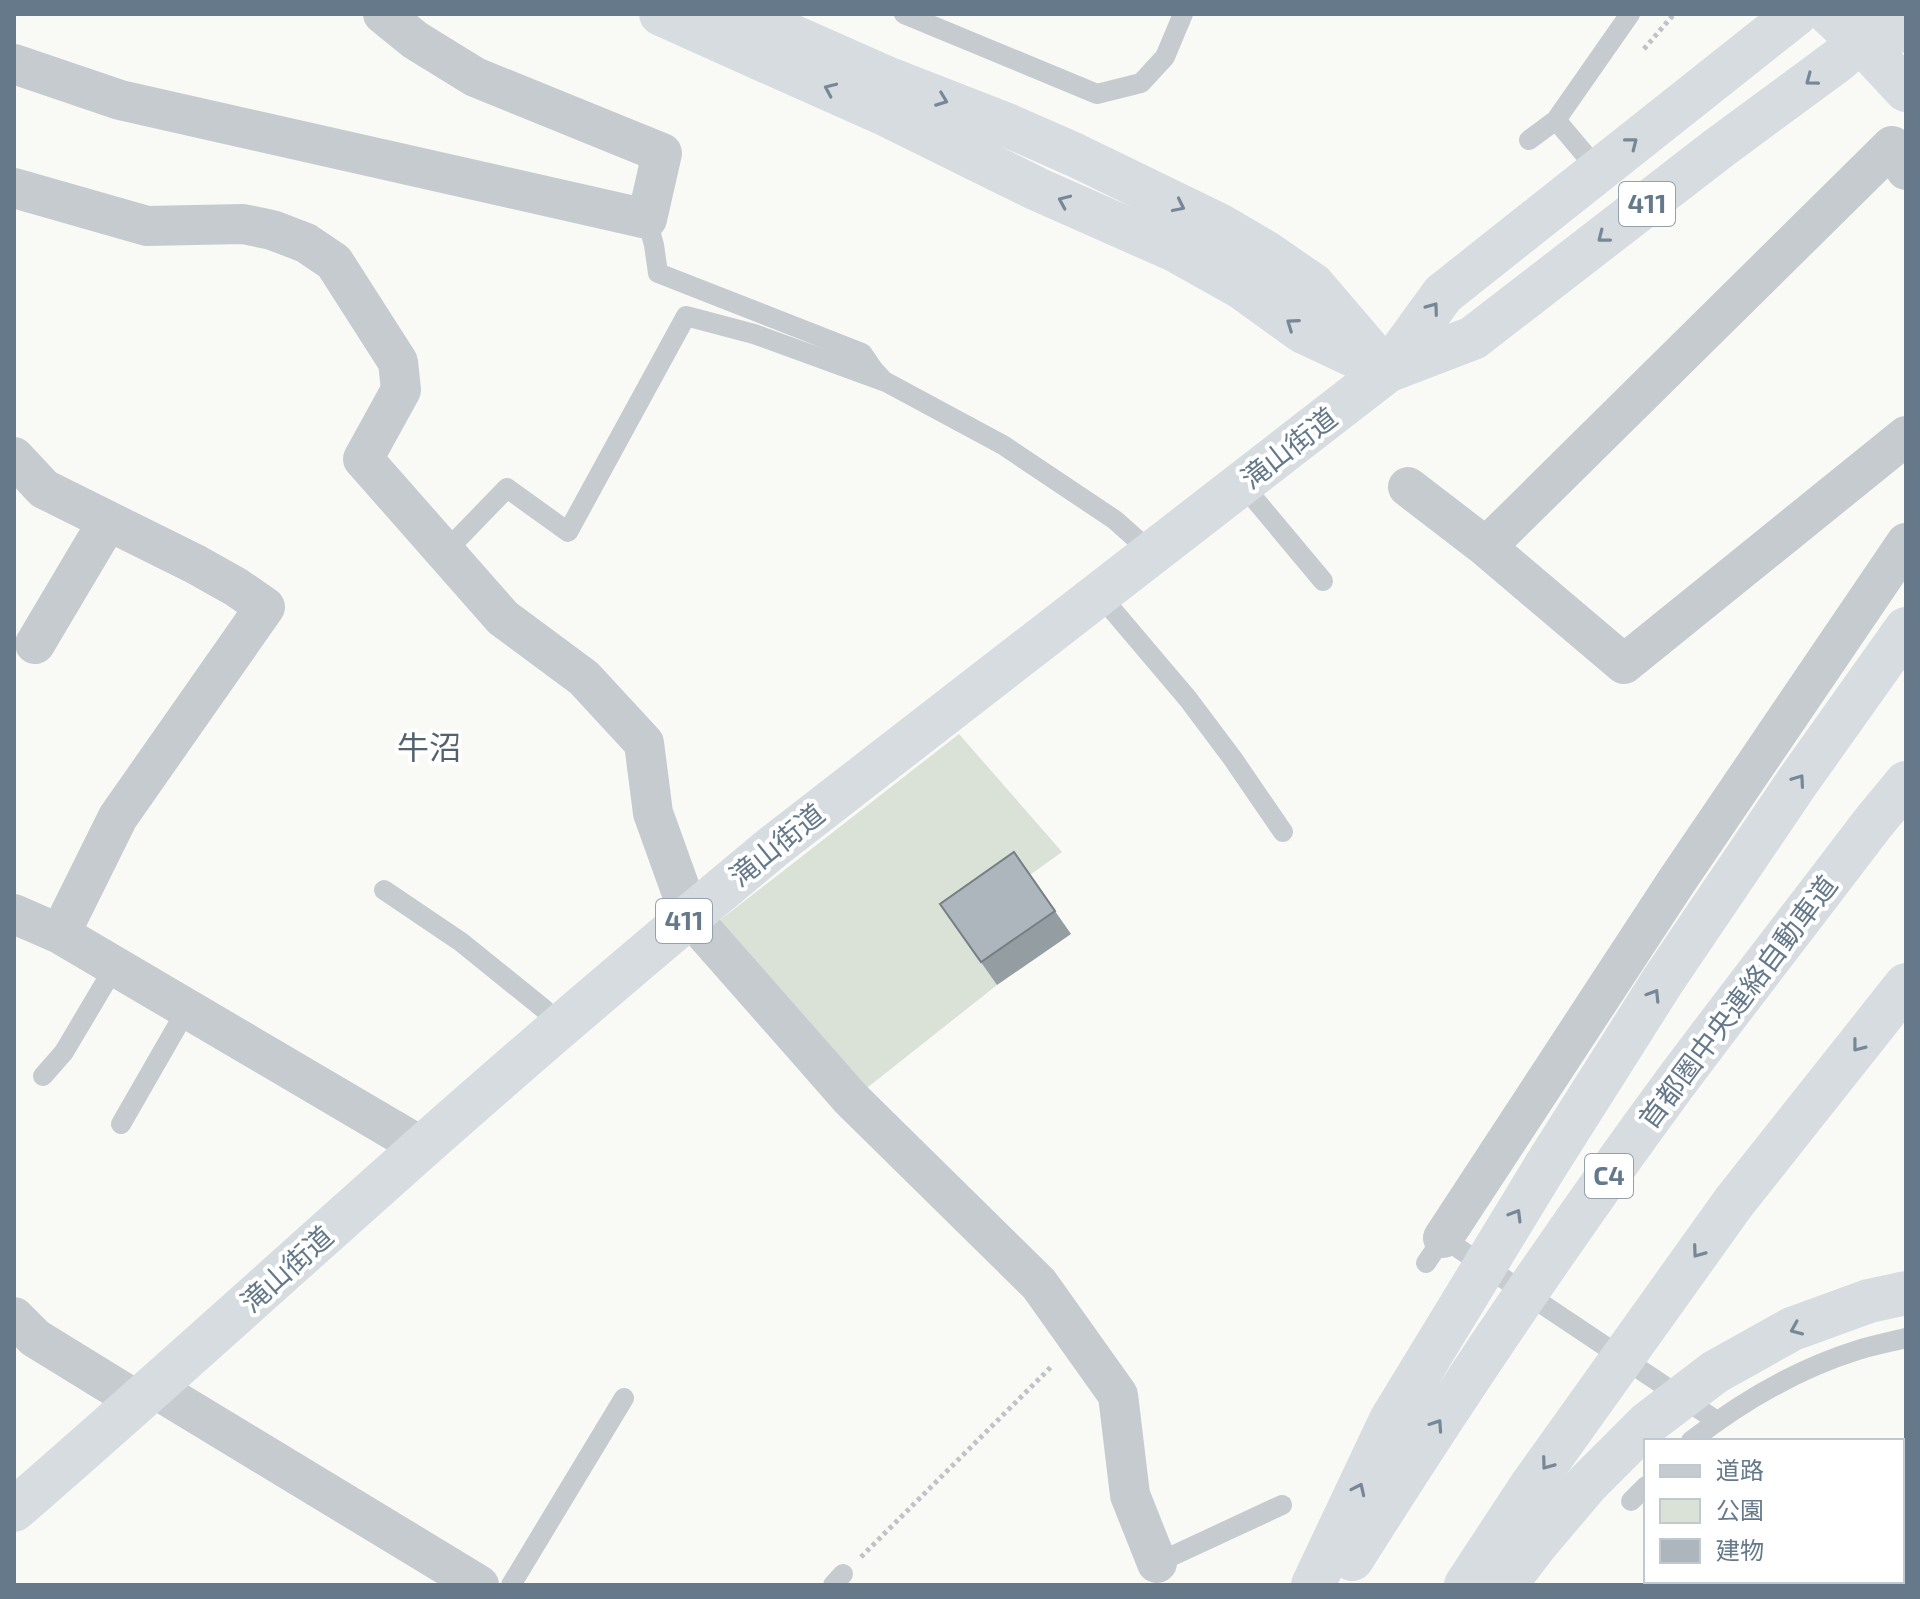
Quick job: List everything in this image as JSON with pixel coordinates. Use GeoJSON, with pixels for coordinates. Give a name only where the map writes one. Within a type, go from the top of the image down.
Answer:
{"type":"FeatureCollection","features":[{"type":"Feature","properties":{"kind":"highway"},"geometry":{"type":"LineString","coordinates":[[661,14],[1177,251],[1241,287],[1302,331],[1387,371]]}},
{"type":"Feature","properties":{"kind":"highway"},"geometry":{"type":"LineString","coordinates":[[742,14],[889,79],[1075,155],[1219,225],[1313,285],[1387,371]]}},
{"type":"Feature","properties":{"kind":"highway","name":"滝山街道"},"geometry":{"type":"LineString","coordinates":[[14,1510],[422,1147],[690,916],[774,846],[1387,371],[1443,294],[1796,14]]}},
{"type":"Feature","properties":{"kind":"highway"},"geometry":{"type":"LineString","coordinates":[[1830,14],[1906,90]]}},
{"type":"Feature","properties":{"kind":"highway"},"geometry":{"type":"LineString","coordinates":[[1884,14],[1906,31]]}},
{"type":"Feature","properties":{"kind":"highway","name":"滝山街道"},"geometry":{"type":"LineString","coordinates":[[1387,371],[1473,338],[1837,61],[1893,14]]}},
{"type":"Feature","properties":{"kind":"highway"},"geometry":{"type":"LineString","coordinates":[[1313,1585],[1391,1420],[1545,1167],[1662,982],[1798,781],[1906,629]]}},
{"type":"Feature","properties":{"kind":"highway","name":"首都圏中央連絡自動車道"},"geometry":{"type":"LineString","coordinates":[[1336,1585],[1421,1448],[1674,1084],[1906,783]]}},
{"type":"Feature","properties":{"kind":"highway"},"geometry":{"type":"LineString","coordinates":[[1466,1585],[1531,1486],[1734,1202],[1906,985]]}},
{"type":"Feature","properties":{"kind":"highway"},"geometry":{"type":"LineString","coordinates":[[1505,1585],[1587,1484],[1648,1423],[1715,1372],[1792,1329],[1869,1301],[1906,1293]]}},
{"type":"Feature","properties":{"kind":"street"},"geometry":{"type":"LineString","coordinates":[[14,64],[120,100],[647,219],[662,153],[475,77],[415,40],[383,14]]}},
{"type":"Feature","properties":{"kind":"street"},"geometry":{"type":"LineString","coordinates":[[1486,547],[1892,146],[1906,170]]}},
{"type":"Feature","properties":{"kind":"street"},"geometry":{"type":"LineString","coordinates":[[14,188],[147,226],[243,224],[272,230],[306,243],[334,262],[398,362],[401,390],[363,459],[503,618],[584,678],[644,743],[653,813],[690,916],[851,1099],[1039,1284],[1118,1395],[1130,1495],[1157,1563]]}},
{"type":"Feature","properties":{"kind":"street"},"geometry":{"type":"LineString","coordinates":[[1408,487],[1486,547],[1624,664],[1906,436]]}},
{"type":"Feature","properties":{"kind":"street"},"geometry":{"type":"LineString","coordinates":[[14,457],[44,489],[195,564],[265,607],[118,817],[60,934]]}},
{"type":"Feature","properties":{"kind":"street"},"geometry":{"type":"LineString","coordinates":[[35,644],[108,521]]}},
{"type":"Feature","properties":{"kind":"street"},"geometry":{"type":"LineString","coordinates":[[1435,1251],[1676,882],[1906,543]]}},
{"type":"Feature","properties":{"kind":"street"},"geometry":{"type":"LineString","coordinates":[[14,914],[60,934],[422,1147]]}},
{"type":"Feature","properties":{"kind":"street"},"geometry":{"type":"LineString","coordinates":[[14,1317],[35,1338],[146,1395],[479,1585]]}},
{"type":"Feature","properties":{"kind":"lane"},"geometry":{"type":"LineString","coordinates":[[904,14],[1097,94],[1141,83],[1165,57],[1183,14]]}},
{"type":"Feature","properties":{"kind":"lane"},"geometry":{"type":"LineString","coordinates":[[1529,140],[1556,120],[1630,14]]}},
{"type":"Feature","properties":{"kind":"lane"},"geometry":{"type":"LineString","coordinates":[[1556,120],[1598,170]]}},
{"type":"Feature","properties":{"kind":"lane"},"geometry":{"type":"LineString","coordinates":[[647,219],[658,273],[862,353],[886,382]]}},
{"type":"Feature","properties":{"kind":"lane"},"geometry":{"type":"LineString","coordinates":[[445,552],[507,488],[568,532],[686,316],[754,334],[886,382],[1003,445],[1115,520],[1152,553]]}},
{"type":"Feature","properties":{"kind":"lane"},"geometry":{"type":"LineString","coordinates":[[1242,484],[1323,581]]}},
{"type":"Feature","properties":{"kind":"lane"},"geometry":{"type":"LineString","coordinates":[[1099,594],[1188,699],[1283,832]]}},
{"type":"Feature","properties":{"kind":"lane"},"geometry":{"type":"LineString","coordinates":[[384,890],[461,942],[544,1009],[560,1028]]}},
{"type":"Feature","properties":{"kind":"lane"},"geometry":{"type":"LineString","coordinates":[[43,1076],[64,1052],[115,966]]}},
{"type":"Feature","properties":{"kind":"lane"},"geometry":{"type":"LineString","coordinates":[[121,1124],[187,1009]]}},
{"type":"Feature","properties":{"kind":"lane"},"geometry":{"type":"LineString","coordinates":[[1435,1251],[1717,1421]]}},
{"type":"Feature","properties":{"kind":"lane"},"geometry":{"type":"LineString","coordinates":[[1694,1439],[1753,1397],[1812,1368],[1859,1350],[1906,1338]]}},
{"type":"Feature","properties":{"kind":"lane"},"geometry":{"type":"LineString","coordinates":[[511,1585],[624,1398]]}},
{"type":"Feature","properties":{"kind":"lane"},"geometry":{"type":"LineString","coordinates":[[1631,1501],[1644,1488]]}},
{"type":"Feature","properties":{"kind":"lane"},"geometry":{"type":"LineString","coordinates":[[1157,1563],[1282,1505]]}},
{"type":"Feature","properties":{"kind":"path"},"geometry":{"type":"LineString","coordinates":[[838,1580],[1078,1340]]}},
{"type":"Feature","properties":{"kind":"green space"},"geometry":{"type":"Polygon","coordinates":[[[959,734],[1062,852],[957,927],[997,985],[863,1091],[715,924],[959,734]]]}},
{"type":"Feature","properties":{"kind":"building"},"geometry":{"type":"Polygon","coordinates":[[[1014,852],[1055,911],[981,962],[940,904],[1014,852]]]}},
{"type":"Feature","properties":{"kind":"district","name":"牛沼"},"geometry":{"type":"Point","coordinates":[429,748]}}]}
